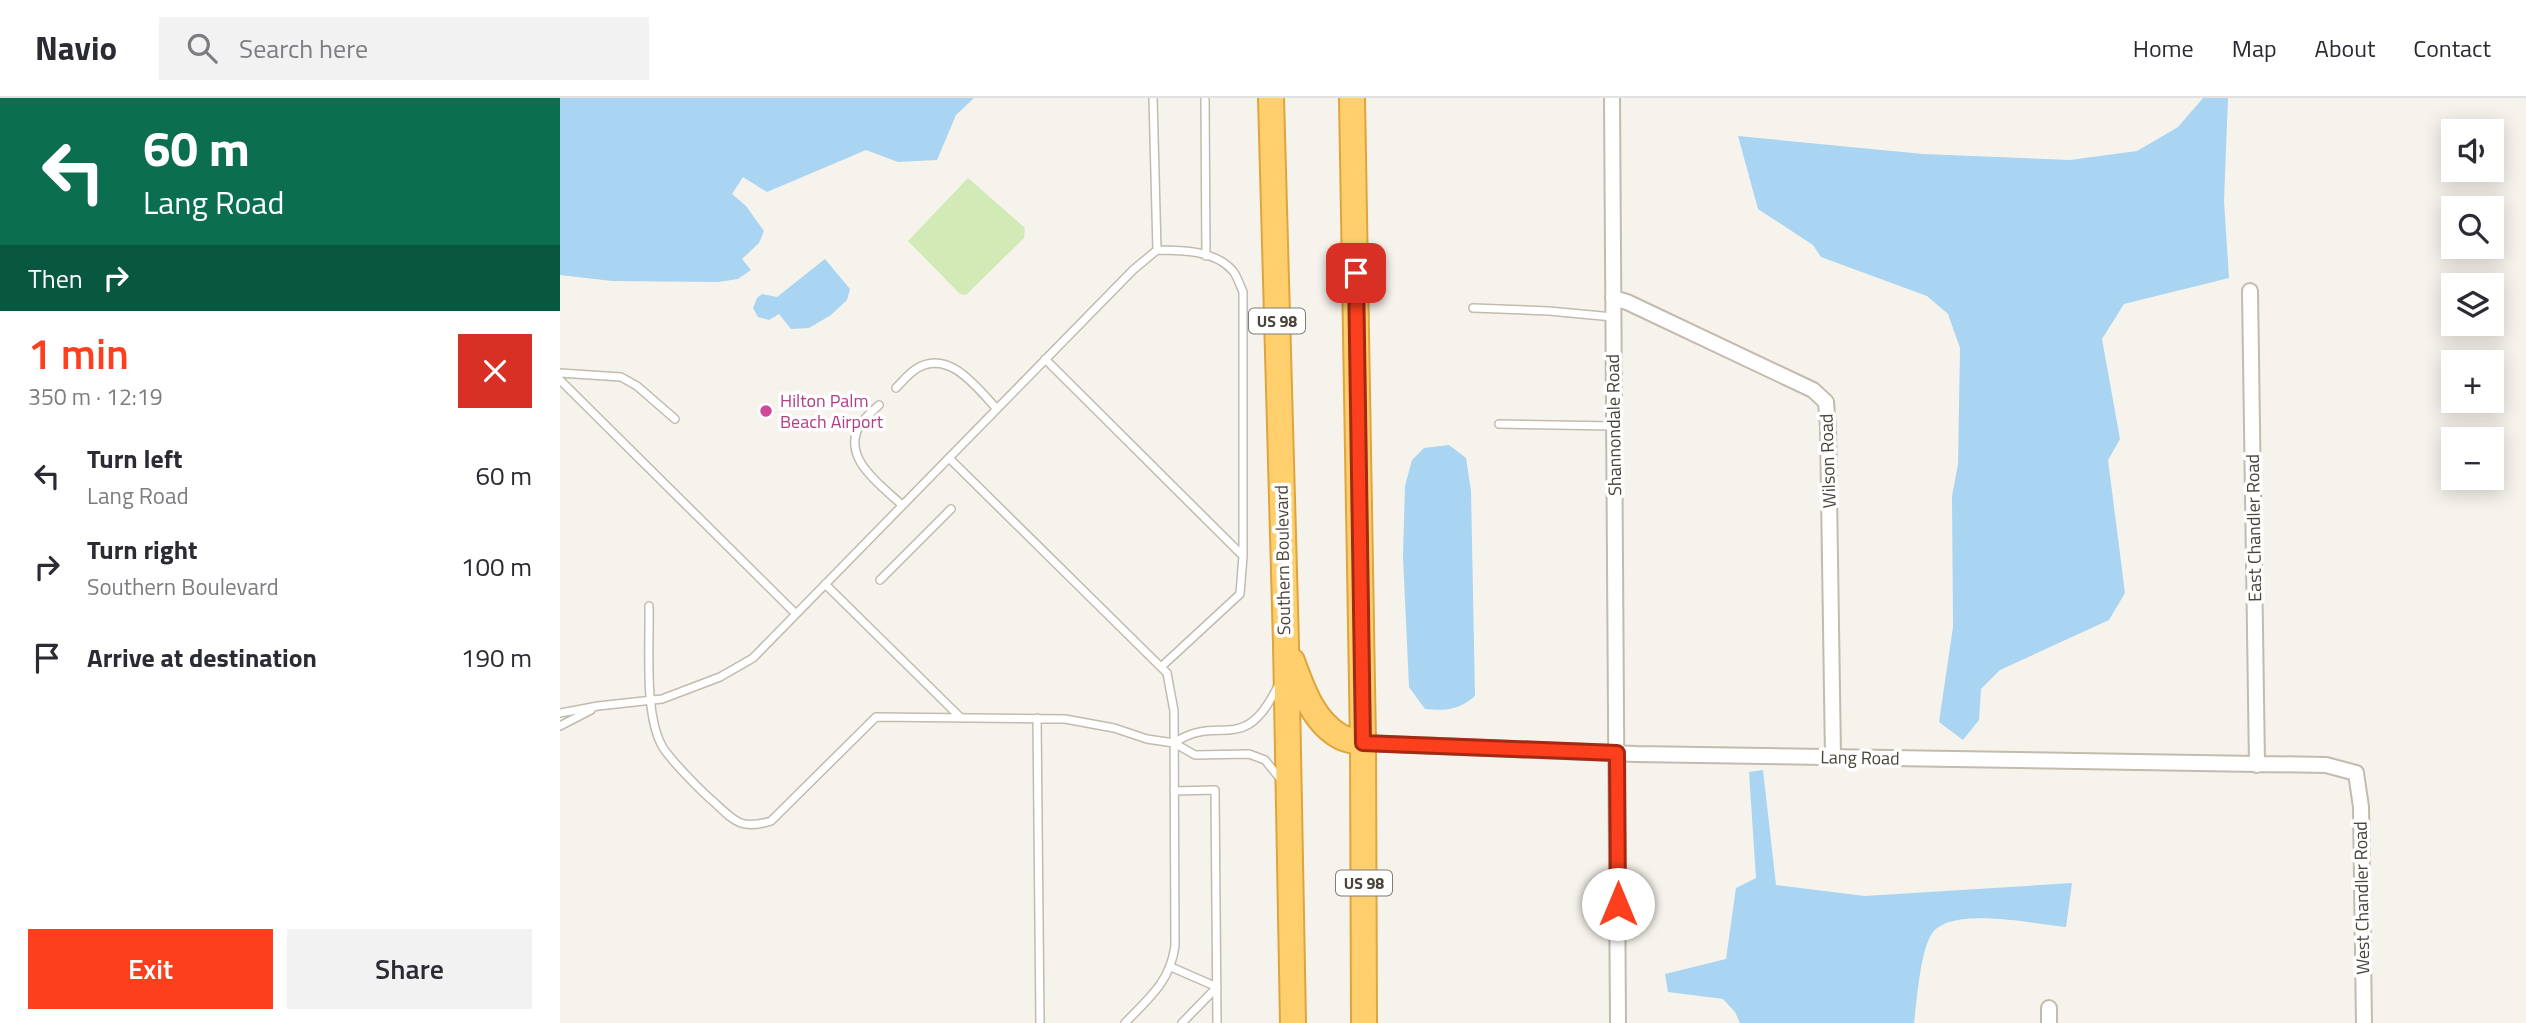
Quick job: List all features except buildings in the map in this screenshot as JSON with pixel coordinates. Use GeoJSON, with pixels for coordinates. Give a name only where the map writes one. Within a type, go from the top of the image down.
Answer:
{"type":"FeatureCollection","features":[{"type":"Feature","properties":{"kind":"highway","name":"Southern Boulevard"},"geometry":{"type":"LineString","coordinates":[[1271,98],[1293,1023]]}},
{"type":"Feature","properties":{"kind":"highway","name":"US 98"},"geometry":{"type":"LineString","coordinates":[[1352,98],[1363,743],[1364,1023]]}},
{"type":"Feature","properties":{"kind":"highway"},"geometry":{"type":"LineString","coordinates":[[1286,643],[1306,698],[1323,722],[1341,737],[1363,743]]}},
{"type":"Feature","properties":{"kind":"street","name":"Shannondale Road"},"geometry":{"type":"LineString","coordinates":[[1612,98],[1618,1023]]}},
{"type":"Feature","properties":{"kind":"street","name":"East Chandler Road"},"geometry":{"type":"LineString","coordinates":[[2250,291],[2257,765]]}},
{"type":"Feature","properties":{"kind":"street","name":"Wilson Road"},"geometry":{"type":"LineString","coordinates":[[1613,298],[1628,302],[1814,390],[1826,402],[1833,757]]}},
{"type":"Feature","properties":{"kind":"street","name":"Lang Road"},"geometry":{"type":"LineString","coordinates":[[1363,743],[1617,753],[2326,765],[2356,773]]}},
{"type":"Feature","properties":{"kind":"street","name":"West Chandler Road"},"geometry":{"type":"LineString","coordinates":[[2356,773],[2361,807],[2364,1023]]}},
{"type":"Feature","properties":{"kind":"lane"},"geometry":{"type":"LineString","coordinates":[[1153,98],[1157,250]]}},
{"type":"Feature","properties":{"kind":"lane"},"geometry":{"type":"LineString","coordinates":[[1205,98],[1206,256]]}},
{"type":"Feature","properties":{"kind":"lane"},"geometry":{"type":"LineString","coordinates":[[560,713],[662,699],[720,677],[753,658],[1133,270],[1157,250],[1187,251],[1217,258],[1233,271],[1242,292],[1243,556],[1240,594],[1161,667]]}},
{"type":"Feature","properties":{"kind":"lane"},"geometry":{"type":"LineString","coordinates":[[1473,308],[1614,317]]}},
{"type":"Feature","properties":{"kind":"lane"},"geometry":{"type":"LineString","coordinates":[[1045,359],[1243,556]]}},
{"type":"Feature","properties":{"kind":"lane"},"geometry":{"type":"LineString","coordinates":[[896,388],[915,370],[927,364],[938,363],[962,373],[997,409]]}},
{"type":"Feature","properties":{"kind":"lane"},"geometry":{"type":"LineString","coordinates":[[560,373],[621,377],[637,386],[675,419]]}},
{"type":"Feature","properties":{"kind":"lane"},"geometry":{"type":"LineString","coordinates":[[560,380],[796,614]]}},
{"type":"Feature","properties":{"kind":"lane"},"geometry":{"type":"LineString","coordinates":[[879,405],[859,425],[856,453],[863,468],[902,505]]}},
{"type":"Feature","properties":{"kind":"lane"},"geometry":{"type":"LineString","coordinates":[[1499,424],[1615,426]]}},
{"type":"Feature","properties":{"kind":"lane"},"geometry":{"type":"LineString","coordinates":[[949,458],[1167,673],[1171,686],[1174,743],[1175,946],[1171,967],[1162,984],[1125,1023]]}},
{"type":"Feature","properties":{"kind":"lane"},"geometry":{"type":"LineString","coordinates":[[880,580],[951,509]]}},
{"type":"Feature","properties":{"kind":"lane"},"geometry":{"type":"LineString","coordinates":[[825,584],[960,718]]}},
{"type":"Feature","properties":{"kind":"lane"},"geometry":{"type":"LineString","coordinates":[[649,606],[650,701],[661,745],[704,794],[734,821],[744,825],[771,821],[876,717],[1065,719],[1174,743],[1195,755],[1257,756],[1265,761],[1289,789]]}},
{"type":"Feature","properties":{"kind":"lane"},"geometry":{"type":"LineString","coordinates":[[1174,743],[1190,733],[1243,729],[1268,707],[1286,669]]}},
{"type":"Feature","properties":{"kind":"lane"},"geometry":{"type":"LineString","coordinates":[[560,726],[598,706]]}},
{"type":"Feature","properties":{"kind":"lane"},"geometry":{"type":"LineString","coordinates":[[1037,718],[1040,1023]]}},
{"type":"Feature","properties":{"kind":"lane"},"geometry":{"type":"LineString","coordinates":[[1174,791],[1215,790],[1217,1023]]}},
{"type":"Feature","properties":{"kind":"lane"},"geometry":{"type":"LineString","coordinates":[[1171,967],[1217,988]]}},
{"type":"Feature","properties":{"kind":"lane"},"geometry":{"type":"LineString","coordinates":[[1182,1023],[1217,988]]}},
{"type":"Feature","properties":{"kind":"green space"},"geometry":{"type":"Polygon","coordinates":[[[968,178],[1025,228],[1024,238],[966,295],[960,294],[908,241],[968,178]]]}},
{"type":"Feature","properties":{"kind":"water"},"geometry":{"type":"Polygon","coordinates":[[[560,98],[974,98],[956,115],[937,160],[898,162],[866,150],[767,192],[743,177],[732,194],[746,206],[764,231],[759,243],[742,259],[751,270],[738,279],[718,282],[612,281],[560,275],[560,98]]]}},
{"type":"Feature","properties":{"kind":"water"},"geometry":{"type":"Polygon","coordinates":[[[2203,98],[2228,98],[2224,201],[2229,278],[2124,304],[2102,339],[2120,439],[2108,460],[2125,593],[2109,620],[2000,670],[1981,689],[1979,720],[1963,740],[1939,722],[1953,627],[1952,496],[1958,464],[1960,348],[1948,314],[1927,296],[1821,257],[1813,245],[1758,209],[1738,136],[1923,154],[2070,160],[2137,151],[2178,127],[2203,98]]]}},
{"type":"Feature","properties":{"kind":"water"},"geometry":{"type":"Polygon","coordinates":[[[825,259],[850,289],[847,300],[831,315],[809,328],[791,329],[779,314],[769,320],[758,317],[753,308],[757,298],[762,294],[777,297],[825,259]]]}},
{"type":"Feature","properties":{"kind":"water"},"geometry":{"type":"Polygon","coordinates":[[[1449,445],[1466,458],[1471,491],[1475,696],[1457,707],[1432,710],[1425,709],[1409,687],[1403,557],[1405,486],[1412,460],[1424,448],[1449,445]]]}},
{"type":"Feature","properties":{"kind":"water"},"geometry":{"type":"Polygon","coordinates":[[[1763,770],[1776,885],[1865,896],[2072,883],[2066,927],[1976,918],[1944,924],[1933,932],[1925,950],[1914,1023],[1740,1023],[1735,1012],[1723,999],[1668,992],[1665,974],[1726,959],[1736,888],[1756,878],[1749,772],[1763,770]]]}},
{"type":"Feature","properties":{"kind":"place","name":"Hilton Palm Beach Airport"},"geometry":{"type":"Point","coordinates":[766,411]}},
{"type":"Feature","properties":{"kind":"route"},"geometry":{"type":"LineString","coordinates":[[1356,273],[1363,743],[1617,753],[1618,904]]}}]}
